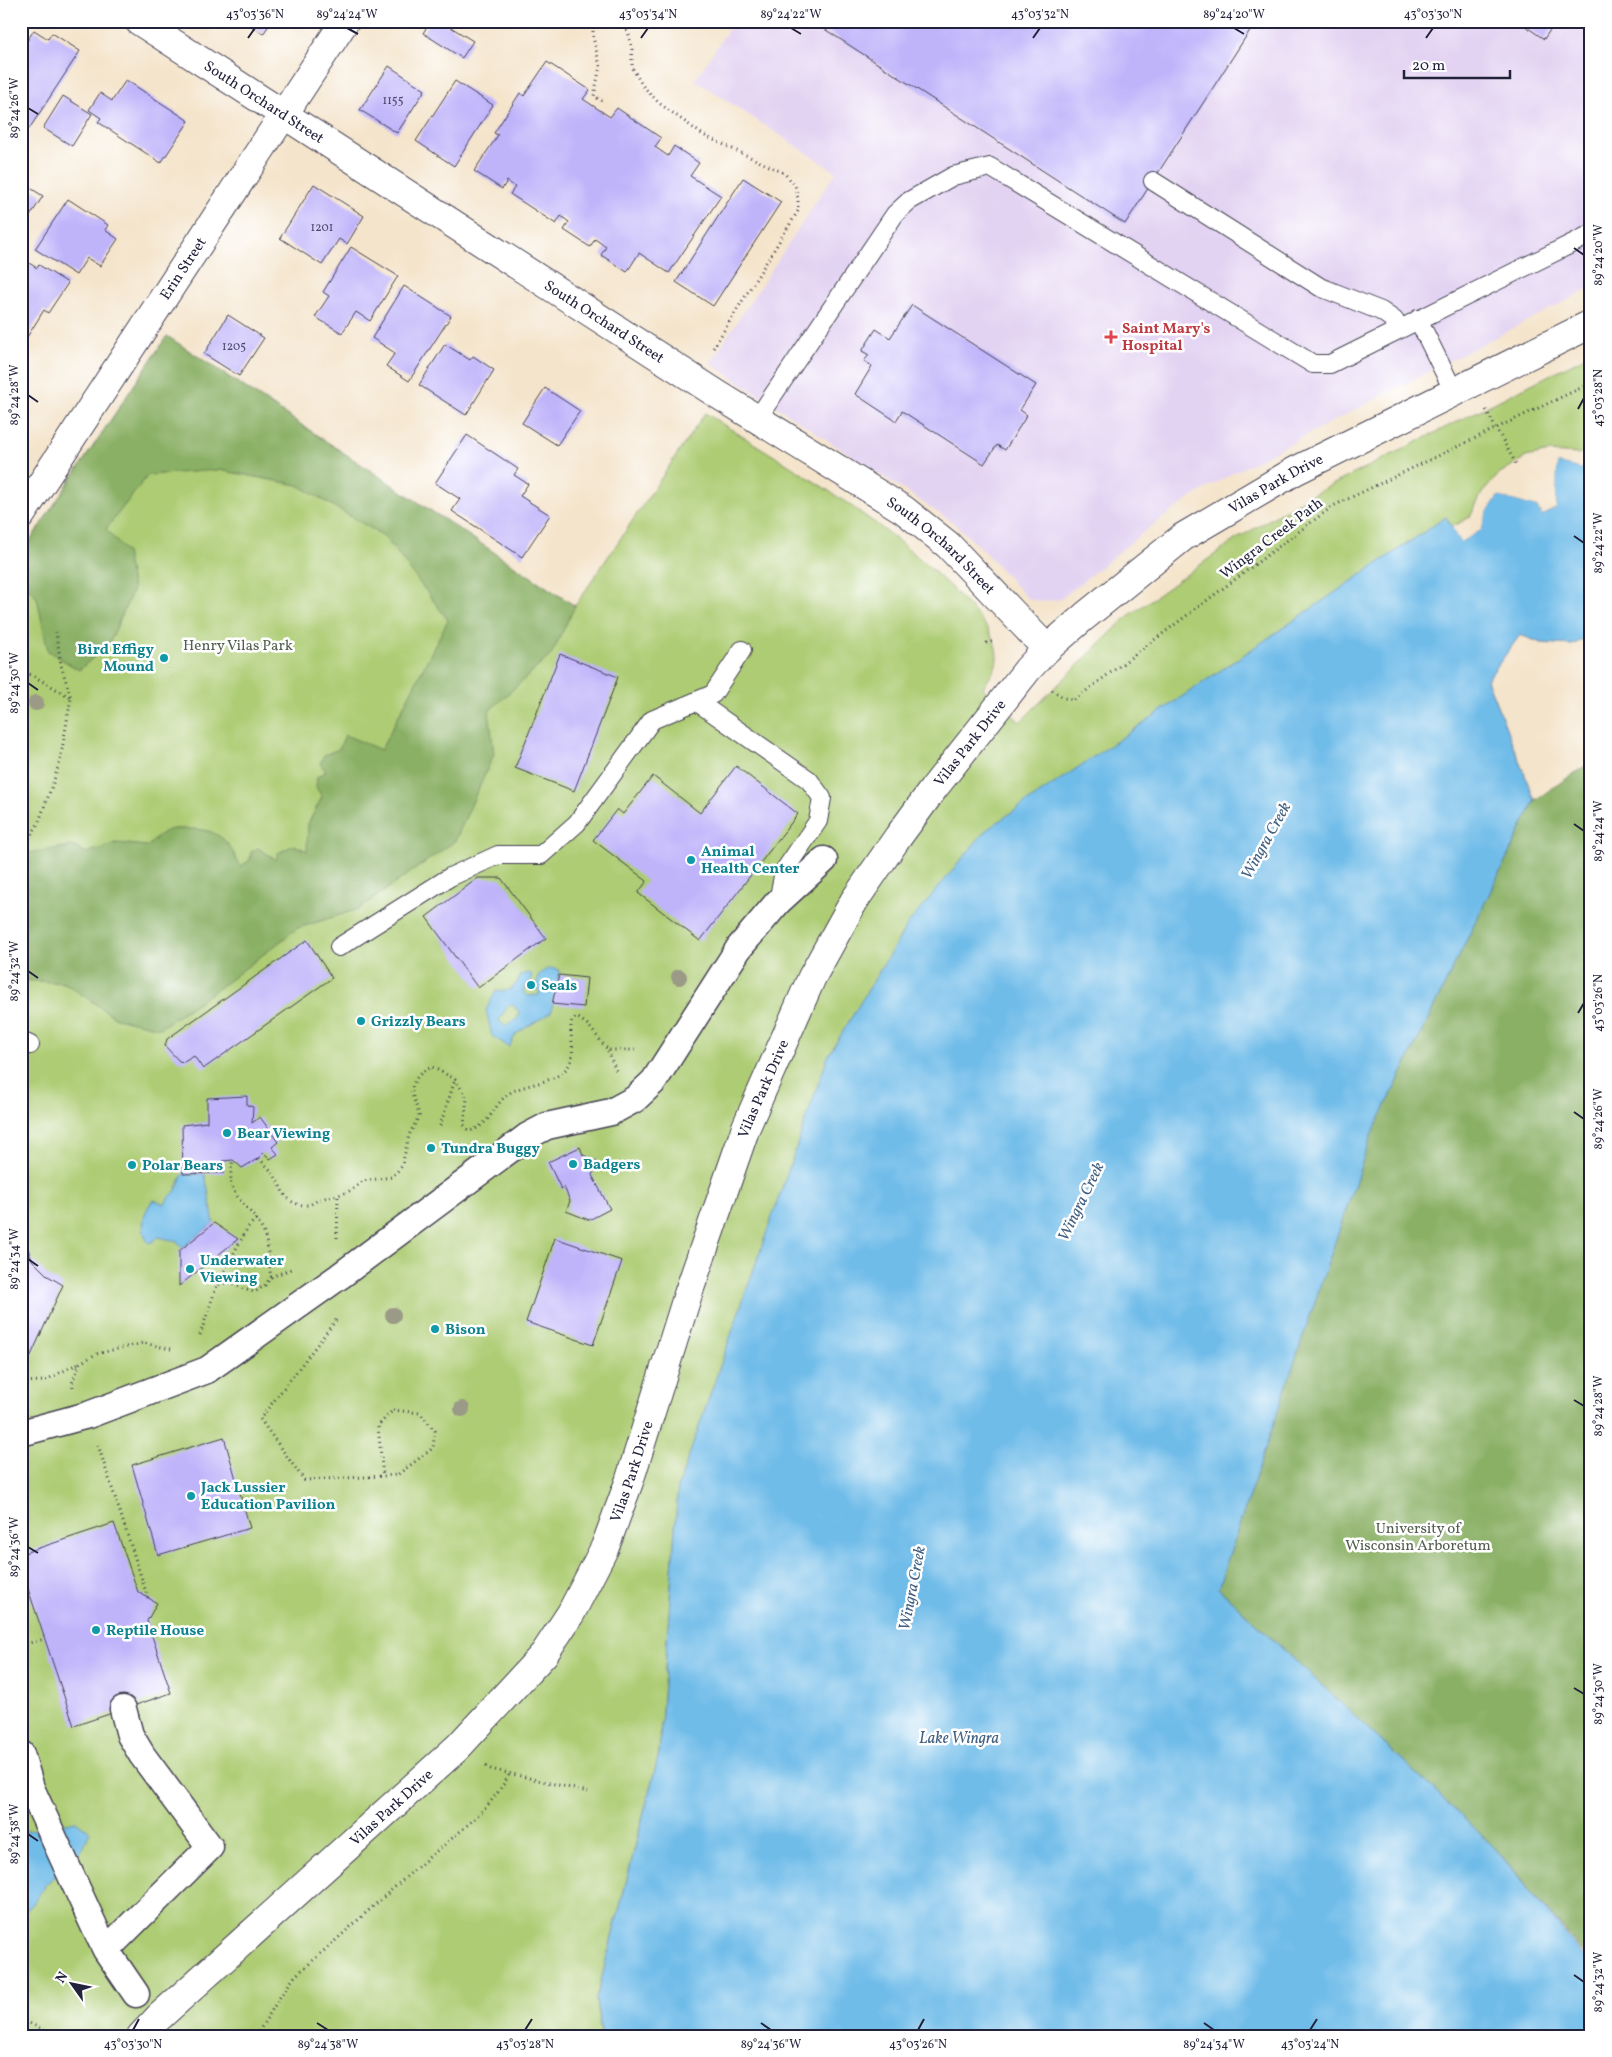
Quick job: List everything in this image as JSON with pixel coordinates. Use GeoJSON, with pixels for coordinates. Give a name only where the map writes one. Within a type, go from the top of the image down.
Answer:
{"type":"FeatureCollection","features":[{"type":"Feature","properties":{"kind":"street","name":"South Orchard Street"},"geometry":{"type":"LineString","coordinates":[[139,21],[758,419],[904,510],[948,545],[1047,649]]}},
{"type":"Feature","properties":{"kind":"street","name":"Erin Street"},"geometry":{"type":"LineString","coordinates":[[21,515],[345,21]]}},
{"type":"Feature","properties":{"kind":"street","name":"Vilas Park Drive"},"geometry":{"type":"LineString","coordinates":[[141,2036],[158,2018],[458,1748],[544,1654],[571,1613],[605,1547],[629,1482],[688,1294],[746,1127],[812,977],[854,901],[898,837],[934,788],[1028,669],[1047,649],[1184,537],[1295,471],[1591,324]]}},
{"type":"Feature","properties":{"kind":"street"},"geometry":{"type":"LineString","coordinates":[[21,1433],[88,1416],[207,1370],[340,1276],[528,1136],[547,1126],[610,1112],[635,1099],[654,1081],[739,948],[778,902],[824,860]]}},
{"type":"Feature","properties":{"kind":"street"},"geometry":{"type":"LineString","coordinates":[[101,1939],[210,1847],[142,1755],[130,1735],[123,1709]]}},
{"type":"Feature","properties":{"kind":"street"},"geometry":{"type":"LineString","coordinates":[[21,1754],[31,1788],[101,1939],[136,1994]]}},
{"type":"Feature","properties":{"kind":"lane"},"geometry":{"type":"LineString","coordinates":[[758,419],[895,214],[909,201],[953,176],[990,167],[1312,364],[1330,364],[1591,234]]}},
{"type":"Feature","properties":{"kind":"lane"},"geometry":{"type":"LineString","coordinates":[[1153,181],[1320,287],[1381,311],[1394,320],[1400,328]]}},
{"type":"Feature","properties":{"kind":"lane"},"geometry":{"type":"LineString","coordinates":[[1418,319],[1463,388]]}},
{"type":"Feature","properties":{"kind":"lane"},"geometry":{"type":"LineString","coordinates":[[339,947],[450,877],[498,855],[541,855],[577,823],[652,720],[713,694],[742,650]]}},
{"type":"Feature","properties":{"kind":"lane"},"geometry":{"type":"LineString","coordinates":[[696,701],[809,780],[822,798],[818,821],[784,871],[778,902]]}},
{"type":"Feature","properties":{"kind":"path"},"geometry":{"type":"LineString","coordinates":[[593,21],[593,37],[600,66],[594,96],[602,102]]}},
{"type":"Feature","properties":{"kind":"path"},"geometry":{"type":"LineString","coordinates":[[622,21],[628,30],[632,49],[632,68],[642,85],[658,103],[703,135],[770,165],[784,173],[795,184],[798,211],[712,350]]}},
{"type":"Feature","properties":{"kind":"path","name":"Wingra Creek Path"},"geometry":{"type":"LineString","coordinates":[[986,643],[996,641],[1055,693],[1064,698],[1074,700],[1333,506],[1591,383]]}},
{"type":"Feature","properties":{"kind":"path"},"geometry":{"type":"LineString","coordinates":[[1463,388],[1496,429],[1516,464]]}},
{"type":"Feature","properties":{"kind":"path"},"geometry":{"type":"LineString","coordinates":[[21,852],[38,824],[54,783],[71,698],[61,665],[56,632]]}},
{"type":"Feature","properties":{"kind":"path"},"geometry":{"type":"LineString","coordinates":[[21,669],[71,698]]}},
{"type":"Feature","properties":{"kind":"path"},"geometry":{"type":"LineString","coordinates":[[259,1158],[272,1173],[284,1194],[294,1204],[309,1205],[321,1198],[338,1196],[356,1188],[362,1181],[392,1177],[402,1166],[408,1135],[419,1116],[412,1091],[417,1077],[423,1070],[432,1067],[455,1080],[467,1098],[464,1125],[469,1131],[479,1128],[508,1094],[562,1074],[570,1064],[573,1056],[569,1029],[572,1020],[577,1017],[588,1025],[608,1050],[673,1051]]}},
{"type":"Feature","properties":{"kind":"path"},"geometry":{"type":"LineString","coordinates":[[440,1126],[455,1080]]}},
{"type":"Feature","properties":{"kind":"path"},"geometry":{"type":"LineString","coordinates":[[216,1285],[248,1227],[256,1218]]}},
{"type":"Feature","properties":{"kind":"path"},"geometry":{"type":"LineString","coordinates":[[336,1320],[260,1419],[304,1480],[383,1476],[397,1475],[433,1448],[435,1431],[420,1413],[393,1410],[378,1426],[383,1476]]}},
{"type":"Feature","properties":{"kind":"path"},"geometry":{"type":"LineString","coordinates":[[21,1382],[44,1381],[80,1363]]}},
{"type":"Feature","properties":{"kind":"path"},"geometry":{"type":"LineString","coordinates":[[21,1645],[45,1639]]}},
{"type":"Feature","properties":{"kind":"path"},"geometry":{"type":"LineString","coordinates":[[458,1748],[491,1769],[588,1792]]}},
{"type":"Feature","properties":{"kind":"path"},"geometry":{"type":"LineString","coordinates":[[256,2036],[295,1976],[420,1864],[477,1817],[501,1790],[510,1773]]}},
{"type":"Feature","properties":{"kind":"path"},"geometry":{"type":"LineString","coordinates":[[21,2019],[56,2036]]}},
{"type":"Feature","properties":{"kind":"shaded area","name":"Saint Mary's Hospital"},"geometry":{"type":"Polygon","coordinates":[[[734,21],[1591,21],[1591,288],[1233,473],[1197,494],[1150,527],[1061,599],[1032,600],[1025,596],[986,553],[954,523],[710,363],[836,172],[695,80],[734,21]]]}},
{"type":"Feature","properties":{"kind":"green space","name":"Henry Vilas Park"},"geometry":{"type":"Polygon","coordinates":[[[167,336],[575,606],[705,413],[840,499],[905,546],[935,572],[975,612],[990,633],[996,649],[997,662],[983,688],[1020,722],[1127,617],[1235,540],[1302,500],[1591,354],[1591,448],[1578,454],[1549,452],[1526,457],[1500,473],[1482,493],[1470,517],[1452,527],[1446,517],[1062,779],[678,1487],[659,1754],[596,2000],[601,2036],[21,2036],[21,554],[167,336]]]}},
{"type":"Feature","properties":{"kind":"green space"},"geometry":{"type":"Polygon","coordinates":[[[167,336],[575,606],[551,655],[489,711],[494,754],[455,841],[359,909],[298,928],[223,985],[160,1028],[116,1018],[65,983],[21,980],[21,854],[73,846],[86,853],[115,843],[148,846],[163,832],[171,829],[208,831],[215,834],[227,843],[240,867],[250,860],[251,852],[258,848],[276,860],[278,853],[294,845],[307,851],[308,824],[322,797],[316,787],[317,777],[326,771],[320,764],[324,755],[339,749],[345,735],[381,750],[448,620],[385,537],[298,485],[219,470],[148,475],[106,529],[126,552],[133,590],[109,644],[79,670],[48,651],[37,598],[21,579],[21,554],[167,336]]]}},
{"type":"Feature","properties":{"kind":"green space","name":"University of Wisconsin Arboretum"},"geometry":{"type":"Polygon","coordinates":[[[1591,762],[1591,1962],[1494,1847],[1218,1588],[1371,1136],[1535,800],[1591,762]]]}},
{"type":"Feature","properties":{"kind":"water","name":"Lake Wingra"},"geometry":{"type":"Polygon","coordinates":[[[1557,463],[1584,469],[1591,466],[1591,636],[1572,645],[1542,643],[1520,635],[1487,680],[1535,800],[1371,1136],[1218,1588],[1494,1847],[1591,1965],[1591,2036],[602,2036],[596,2000],[659,1754],[678,1487],[828,1056],[908,924],[986,830],[1446,517],[1461,542],[1481,530],[1487,512],[1498,496],[1537,507],[1542,515],[1556,508],[1557,463]]]}},
{"type":"Feature","properties":{"kind":"water"},"geometry":{"type":"Polygon","coordinates":[[[548,968],[560,970],[551,1012],[516,1034],[509,1047],[492,1036],[486,1010],[496,991],[509,990],[515,986],[520,975],[529,973],[532,975],[529,987],[524,989],[523,992],[528,996],[539,995],[539,990],[536,988],[538,976],[548,968]],[[512,1004],[509,1005],[499,1019],[500,1022],[505,1026],[517,1019],[520,1013],[512,1004]]]}},
{"type":"Feature","properties":{"kind":"water"},"geometry":{"type":"Polygon","coordinates":[[[183,1174],[205,1174],[214,1223],[182,1248],[177,1241],[158,1237],[149,1243],[143,1226],[147,1209],[154,1200],[165,1204],[168,1198],[175,1192],[183,1174]]]}},
{"type":"Feature","properties":{"kind":"water"},"geometry":{"type":"Polygon","coordinates":[[[76,1821],[90,1832],[82,1850],[45,1885],[33,1904],[21,1915],[21,1832],[76,1821]]]}},
{"type":"Feature","properties":{"kind":"pier"},"geometry":{"type":"Polygon","coordinates":[[[1555,461],[1584,466],[1591,463],[1591,466],[1584,469],[1557,463],[1556,508],[1542,515],[1537,507],[1498,496],[1487,512],[1481,530],[1461,542],[1452,527],[1454,526],[1462,539],[1479,529],[1485,510],[1497,494],[1538,504],[1543,512],[1553,507],[1555,461]]]}},
{"type":"Feature","properties":{"kind":"building"},"geometry":{"type":"Polygon","coordinates":[[[244,21],[272,21],[263,34],[244,21]]]}},
{"type":"Feature","properties":{"kind":"building"},"geometry":{"type":"Polygon","coordinates":[[[431,21],[441,21],[473,41],[462,58],[423,33],[431,21]]]}},
{"type":"Feature","properties":{"kind":"building"},"geometry":{"type":"Polygon","coordinates":[[[812,21],[1256,21],[1125,224],[812,21]]]}},
{"type":"Feature","properties":{"kind":"building"},"geometry":{"type":"Polygon","coordinates":[[[1518,21],[1556,21],[1544,39],[1518,21]]]}},
{"type":"Feature","properties":{"kind":"building"},"geometry":{"type":"Polygon","coordinates":[[[34,30],[48,39],[52,33],[80,51],[29,129],[21,125],[21,50],[34,30]]]}},
{"type":"Feature","properties":{"kind":"building"},"geometry":{"type":"Polygon","coordinates":[[[547,62],[590,90],[583,99],[610,117],[617,108],[661,138],[655,147],[668,156],[674,146],[699,163],[690,176],[721,196],[669,273],[639,253],[627,272],[601,255],[606,247],[595,239],[590,247],[564,230],[569,222],[561,216],[556,224],[510,194],[515,187],[507,181],[502,189],[474,171],[498,135],[494,133],[520,93],[524,96],[547,62]]]}},
{"type":"Feature","properties":{"kind":"building"},"geometry":{"type":"Polygon","coordinates":[[[389,66],[425,90],[397,133],[360,110],[389,66]]]}},
{"type":"Feature","properties":{"kind":"building"},"geometry":{"type":"Polygon","coordinates":[[[126,80],[189,121],[161,163],[98,122],[101,118],[89,110],[100,93],[112,101],[126,80]]]}},
{"type":"Feature","properties":{"kind":"building"},"geometry":{"type":"Polygon","coordinates":[[[455,81],[493,105],[454,166],[416,141],[455,81]]]}},
{"type":"Feature","properties":{"kind":"building"},"geometry":{"type":"Polygon","coordinates":[[[63,96],[92,114],[72,146],[43,128],[63,96]]]}},
{"type":"Feature","properties":{"kind":"building"},"geometry":{"type":"Polygon","coordinates":[[[743,178],[781,202],[713,306],[676,282],[743,178]]]}},
{"type":"Feature","properties":{"kind":"building"},"geometry":{"type":"Polygon","coordinates":[[[21,182],[43,196],[21,230],[21,182]]]}},
{"type":"Feature","properties":{"kind":"building"},"geometry":{"type":"Polygon","coordinates":[[[314,184],[364,216],[347,244],[339,239],[322,265],[280,238],[314,184]]]}},
{"type":"Feature","properties":{"kind":"building"},"geometry":{"type":"Polygon","coordinates":[[[68,199],[108,225],[105,230],[118,239],[100,266],[87,258],[76,275],[35,249],[68,199]]]}},
{"type":"Feature","properties":{"kind":"building"},"geometry":{"type":"Polygon","coordinates":[[[351,247],[398,276],[370,321],[356,312],[342,333],[315,317],[329,296],[323,292],[351,247]]]}},
{"type":"Feature","properties":{"kind":"building"},"geometry":{"type":"Polygon","coordinates":[[[21,258],[37,268],[39,265],[68,283],[48,313],[44,310],[27,337],[21,333],[21,258]]]}},
{"type":"Feature","properties":{"kind":"building"},"geometry":{"type":"Polygon","coordinates":[[[404,286],[451,316],[409,381],[386,366],[395,353],[372,338],[404,286]]]}},
{"type":"Feature","properties":{"kind":"building"},"geometry":{"type":"Polygon","coordinates":[[[912,305],[1036,385],[1020,410],[1027,415],[1005,450],[997,445],[984,464],[902,411],[896,421],[855,394],[872,366],[864,361],[869,355],[862,351],[876,329],[890,338],[912,305]]]}},
{"type":"Feature","properties":{"kind":"building"},"geometry":{"type":"Polygon","coordinates":[[[228,315],[264,338],[239,376],[204,354],[228,315]]]}},
{"type":"Feature","properties":{"kind":"building"},"geometry":{"type":"Polygon","coordinates":[[[445,344],[470,360],[473,356],[494,370],[466,415],[419,385],[445,344]]]}},
{"type":"Feature","properties":{"kind":"building"},"geometry":{"type":"Polygon","coordinates":[[[545,388],[580,411],[557,445],[522,423],[545,388]]]}},
{"type":"Feature","properties":{"kind":"building"},"geometry":{"type":"Polygon","coordinates":[[[467,435],[518,469],[514,475],[528,484],[520,496],[550,515],[522,557],[452,511],[460,499],[435,483],[467,435]]]}},
{"type":"Feature","properties":{"kind":"building"},"geometry":{"type":"Polygon","coordinates":[[[560,654],[618,677],[574,791],[515,768],[560,654]]]}},
{"type":"Feature","properties":{"kind":"building","name":"Animal Health Center"},"geometry":{"type":"Polygon","coordinates":[[[736,766],[798,814],[700,941],[638,893],[647,881],[593,840],[617,809],[623,814],[653,776],[700,813],[736,766]]]}},
{"type":"Feature","properties":{"kind":"building"},"geometry":{"type":"Polygon","coordinates":[[[478,878],[501,878],[546,938],[478,988],[426,917],[478,878]]]}},
{"type":"Feature","properties":{"kind":"building"},"geometry":{"type":"Polygon","coordinates":[[[307,940],[332,978],[203,1069],[194,1056],[184,1062],[179,1061],[165,1046],[167,1039],[307,940]]]}},
{"type":"Feature","properties":{"kind":"building"},"geometry":{"type":"Polygon","coordinates":[[[559,975],[587,978],[584,1007],[552,1004],[559,975]]]}},
{"type":"Feature","properties":{"kind":"building","name":"Bear Viewing"},"geometry":{"type":"Polygon","coordinates":[[[247,1096],[247,1105],[253,1107],[252,1123],[260,1117],[278,1142],[272,1147],[278,1154],[270,1159],[263,1152],[259,1158],[242,1168],[233,1160],[223,1161],[224,1173],[183,1174],[182,1125],[207,1122],[207,1098],[247,1096]]]}},
{"type":"Feature","properties":{"kind":"building"},"geometry":{"type":"Polygon","coordinates":[[[580,1147],[583,1155],[598,1162],[592,1175],[610,1209],[589,1220],[566,1211],[570,1201],[564,1187],[561,1189],[548,1162],[580,1147]]]}},
{"type":"Feature","properties":{"kind":"building","name":"Underwater Viewing"},"geometry":{"type":"Polygon","coordinates":[[[214,1223],[238,1239],[179,1286],[179,1251],[214,1223]]]}},
{"type":"Feature","properties":{"kind":"building"},"geometry":{"type":"Polygon","coordinates":[[[555,1238],[622,1261],[593,1345],[526,1322],[555,1238]]]}},
{"type":"Feature","properties":{"kind":"building"},"geometry":{"type":"Polygon","coordinates":[[[25,1240],[32,1260],[48,1276],[63,1285],[28,1362],[21,1356],[21,1241],[25,1240]]]}},
{"type":"Feature","properties":{"kind":"building","name":"Jack Lussier Education Pavilion"},"geometry":{"type":"Polygon","coordinates":[[[224,1437],[250,1528],[158,1555],[132,1465],[224,1437]]]}},
{"type":"Feature","properties":{"kind":"building","name":"Reptile House"},"geometry":{"type":"Polygon","coordinates":[[[114,1523],[138,1592],[157,1603],[147,1621],[171,1693],[74,1726],[21,1568],[21,1554],[114,1523]]]}},
{"type":"Feature","properties":{"kind":"place","name":"Saint Mary's Hospital"},"geometry":{"type":"Point","coordinates":[1111,337]}},
{"type":"Feature","properties":{"kind":"place","name":"Bird Effigy Mound"},"geometry":{"type":"Point","coordinates":[164,658]}},
{"type":"Feature","properties":{"kind":"place","name":"Animal Health Center"},"geometry":{"type":"Point","coordinates":[691,860]}},
{"type":"Feature","properties":{"kind":"place","name":"Seals"},"geometry":{"type":"Point","coordinates":[531,985]}},
{"type":"Feature","properties":{"kind":"place","name":"Grizzly Bears"},"geometry":{"type":"Point","coordinates":[361,1021]}},
{"type":"Feature","properties":{"kind":"place","name":"Bear Viewing"},"geometry":{"type":"Point","coordinates":[227,1133]}},
{"type":"Feature","properties":{"kind":"place","name":"Tundra Buggy"},"geometry":{"type":"Point","coordinates":[431,1148]}},
{"type":"Feature","properties":{"kind":"place","name":"Badgers"},"geometry":{"type":"Point","coordinates":[573,1164]}},
{"type":"Feature","properties":{"kind":"place","name":"Polar Bears"},"geometry":{"type":"Point","coordinates":[132,1165]}},
{"type":"Feature","properties":{"kind":"place","name":"Underwater Viewing"},"geometry":{"type":"Point","coordinates":[190,1269]}},
{"type":"Feature","properties":{"kind":"place","name":"Bison"},"geometry":{"type":"Point","coordinates":[435,1329]}},
{"type":"Feature","properties":{"kind":"place","name":"Jack Lussier Education Pavilion"},"geometry":{"type":"Point","coordinates":[191,1496]}},
{"type":"Feature","properties":{"kind":"place","name":"Reptile House"},"geometry":{"type":"Point","coordinates":[96,1630]}},
{"type":"Feature","properties":{"kind":"water label","name":"Wingra Creek"},"geometry":{"type":"Point","coordinates":[1265,840]}},
{"type":"Feature","properties":{"kind":"water label","name":"Wingra Creek"},"geometry":{"type":"Point","coordinates":[1080,1201]}},
{"type":"Feature","properties":{"kind":"water label","name":"Wingra Creek"},"geometry":{"type":"Point","coordinates":[911,1588]}}]}
